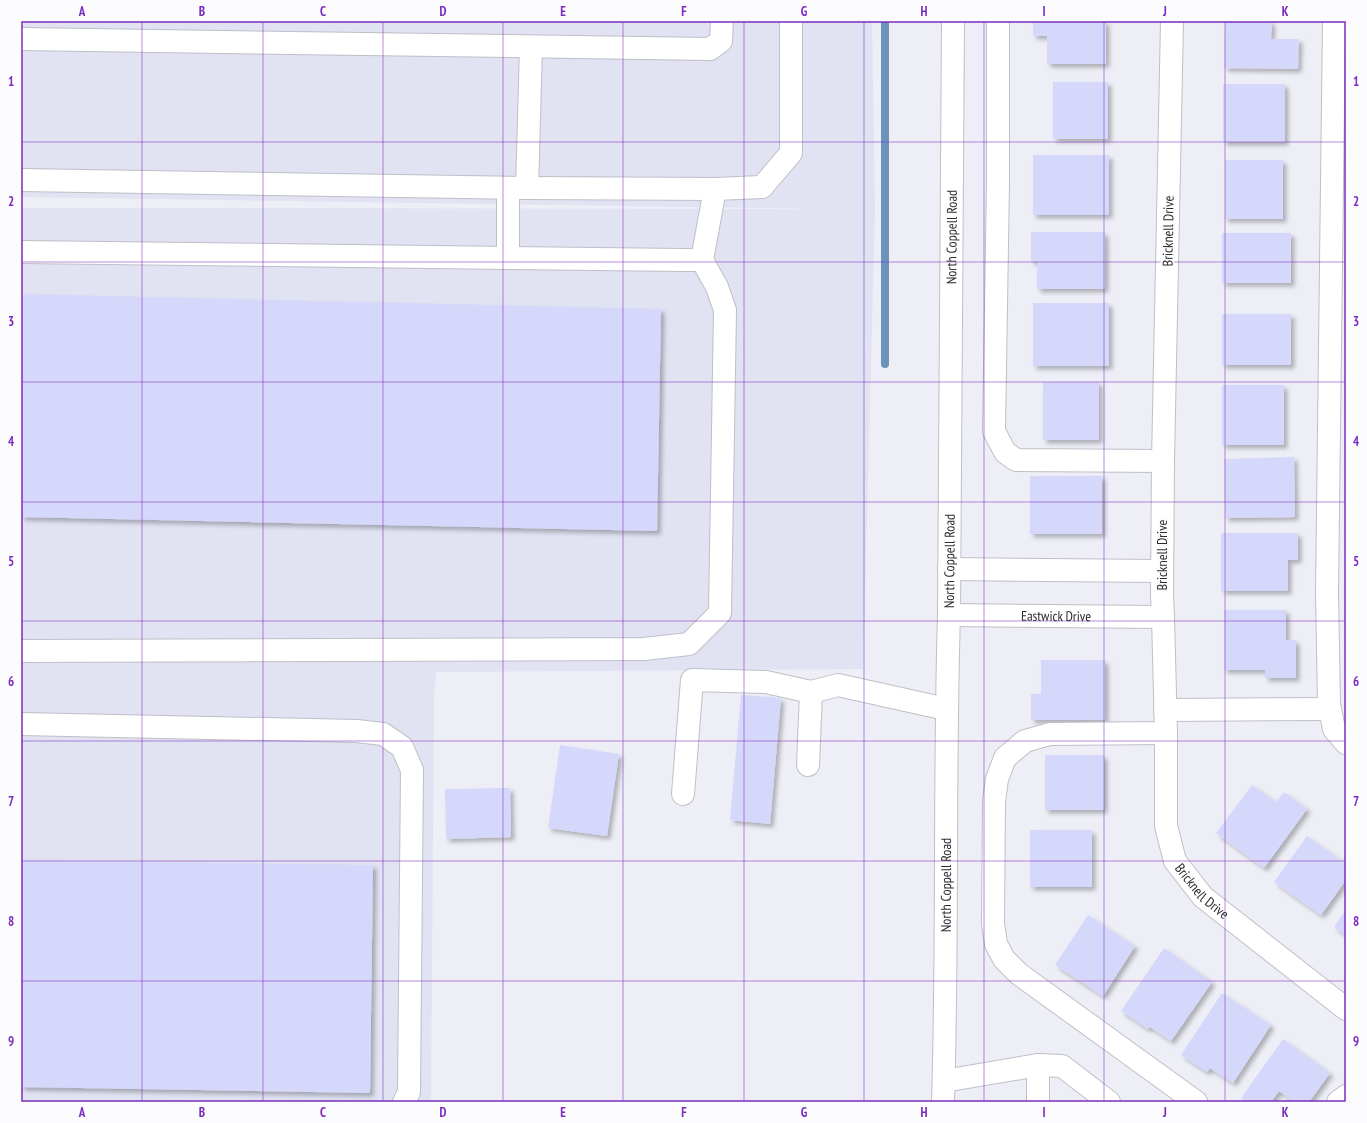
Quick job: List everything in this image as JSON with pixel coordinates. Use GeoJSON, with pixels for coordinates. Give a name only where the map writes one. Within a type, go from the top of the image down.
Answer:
{"type":"FeatureCollection","features":[{"type":"Feature","properties":{"kind":"street"},"geometry":{"type":"LineString","coordinates":[[21,39],[710,49],[721,40],[722,21]]}},
{"type":"Feature","properties":{"kind":"street"},"geometry":{"type":"LineString","coordinates":[[21,180],[518,188],[714,189],[762,186],[791,152],[791,21]]}},
{"type":"Feature","properties":{"kind":"street","name":"North Coppell Road"},"geometry":{"type":"LineString","coordinates":[[943,1092],[946,1015],[946,709],[949,615],[953,21]]}},
{"type":"Feature","properties":{"kind":"street"},"geometry":{"type":"LineString","coordinates":[[998,21],[998,182],[994,431],[1005,452],[1016,460],[1163,461]]}},
{"type":"Feature","properties":{"kind":"street","name":"Bricknell Drive"},"geometry":{"type":"LineString","coordinates":[[1172,21],[1162,571],[1166,733],[1166,826],[1175,861],[1202,897],[1346,1009]]}},
{"type":"Feature","properties":{"kind":"street"},"geometry":{"type":"LineString","coordinates":[[1334,21],[1339,309],[1327,593],[1330,709],[1334,729],[1346,743]]}},
{"type":"Feature","properties":{"kind":"street"},"geometry":{"type":"LineString","coordinates":[[508,258],[518,188],[531,47]]}},
{"type":"Feature","properties":{"kind":"street"},"geometry":{"type":"LineString","coordinates":[[21,650],[644,649],[689,644],[720,613],[726,310],[717,287],[702,260],[714,189]]}},
{"type":"Feature","properties":{"kind":"street"},"geometry":{"type":"LineString","coordinates":[[21,252],[702,260]]}},
{"type":"Feature","properties":{"kind":"street"},"geometry":{"type":"LineString","coordinates":[[949,569],[1162,571]]}},
{"type":"Feature","properties":{"kind":"street","name":"Eastwick Drive"},"geometry":{"type":"LineString","coordinates":[[949,615],[1163,617]]}},
{"type":"Feature","properties":{"kind":"street"},"geometry":{"type":"LineString","coordinates":[[683,794],[692,680],[766,682],[811,692],[838,684],[946,709]]}},
{"type":"Feature","properties":{"kind":"street"},"geometry":{"type":"LineString","coordinates":[[808,765],[811,692]]}},
{"type":"Feature","properties":{"kind":"street"},"geometry":{"type":"LineString","coordinates":[[1165,710],[1330,709]]}},
{"type":"Feature","properties":{"kind":"street"},"geometry":{"type":"LineString","coordinates":[[21,724],[357,731],[383,734],[402,747],[412,770],[409,1092],[404,1102]]}},
{"type":"Feature","properties":{"kind":"street"},"geometry":{"type":"LineString","coordinates":[[1166,733],[1050,734],[1025,741],[1005,758],[997,779],[994,801],[993,924],[996,944],[1004,959],[1019,974],[1196,1102]]}},
{"type":"Feature","properties":{"kind":"street"},"geometry":{"type":"LineString","coordinates":[[943,1092],[1038,1066],[1062,1066],[1109,1102]]}},
{"type":"Feature","properties":{"kind":"street"},"geometry":{"type":"LineString","coordinates":[[1038,1066],[1038,1102]]}},
{"type":"Feature","properties":{"kind":"street"},"geometry":{"type":"LineString","coordinates":[[1338,1102],[1346,1096]]}},
{"type":"Feature","properties":{"kind":"shaded area"},"geometry":{"type":"Polygon","coordinates":[[[21,21],[872,21],[875,210],[863,669],[436,672],[434,697],[431,1102],[21,1102],[21,208],[827,209],[21,197],[21,21]]]}},
{"type":"Feature","properties":{"kind":"building"},"geometry":{"type":"Polygon","coordinates":[[[1033,21],[1106,21],[1106,64],[1047,64],[1047,36],[1033,36],[1033,21]]]}},
{"type":"Feature","properties":{"kind":"building"},"geometry":{"type":"Polygon","coordinates":[[[1225,21],[1272,21],[1271,39],[1299,39],[1298,69],[1224,68],[1225,21]]]}},
{"type":"Feature","properties":{"kind":"building"},"geometry":{"type":"Polygon","coordinates":[[[1053,82],[1108,82],[1108,139],[1053,139],[1053,82]]]}},
{"type":"Feature","properties":{"kind":"building"},"geometry":{"type":"Polygon","coordinates":[[[1223,84],[1285,84],[1285,142],[1223,142],[1223,84]]]}},
{"type":"Feature","properties":{"kind":"building"},"geometry":{"type":"Polygon","coordinates":[[[1033,155],[1109,155],[1109,215],[1033,215],[1033,155]]]}},
{"type":"Feature","properties":{"kind":"building"},"geometry":{"type":"Polygon","coordinates":[[[1225,160],[1283,160],[1283,219],[1225,219],[1225,160]]]}},
{"type":"Feature","properties":{"kind":"building"},"geometry":{"type":"Polygon","coordinates":[[[1031,232],[1105,232],[1105,289],[1037,289],[1037,262],[1031,262],[1031,232]]]}},
{"type":"Feature","properties":{"kind":"building"},"geometry":{"type":"Polygon","coordinates":[[[1222,233],[1291,233],[1291,283],[1222,283],[1222,233]]]}},
{"type":"Feature","properties":{"kind":"building"},"geometry":{"type":"Polygon","coordinates":[[[21,294],[661,309],[657,531],[21,517],[21,294]]]}},
{"type":"Feature","properties":{"kind":"building"},"geometry":{"type":"Polygon","coordinates":[[[1033,303],[1109,303],[1109,366],[1033,366],[1033,303]]]}},
{"type":"Feature","properties":{"kind":"building"},"geometry":{"type":"Polygon","coordinates":[[[1222,314],[1291,314],[1291,365],[1222,365],[1222,314]]]}},
{"type":"Feature","properties":{"kind":"building"},"geometry":{"type":"Polygon","coordinates":[[[1043,382],[1099,382],[1099,440],[1043,440],[1043,382]]]}},
{"type":"Feature","properties":{"kind":"building"},"geometry":{"type":"Polygon","coordinates":[[[1222,385],[1284,385],[1284,445],[1222,445],[1222,385]]]}},
{"type":"Feature","properties":{"kind":"building"},"geometry":{"type":"Polygon","coordinates":[[[1294,457],[1295,517],[1225,518],[1224,459],[1294,457]]]}},
{"type":"Feature","properties":{"kind":"building"},"geometry":{"type":"Polygon","coordinates":[[[1030,476],[1102,476],[1102,534],[1030,534],[1030,476]]]}},
{"type":"Feature","properties":{"kind":"building"},"geometry":{"type":"Polygon","coordinates":[[[1221,533],[1298,533],[1298,560],[1288,560],[1288,591],[1221,591],[1221,533]]]}},
{"type":"Feature","properties":{"kind":"building"},"geometry":{"type":"Polygon","coordinates":[[[1224,610],[1286,610],[1286,640],[1296,640],[1296,678],[1265,678],[1265,670],[1224,670],[1224,610]]]}},
{"type":"Feature","properties":{"kind":"building"},"geometry":{"type":"Polygon","coordinates":[[[1041,660],[1105,660],[1105,720],[1031,720],[1031,694],[1041,694],[1041,660]]]}},
{"type":"Feature","properties":{"kind":"building"},"geometry":{"type":"Polygon","coordinates":[[[741,695],[781,698],[770,824],[730,820],[741,695]]]}},
{"type":"Feature","properties":{"kind":"building"},"geometry":{"type":"Polygon","coordinates":[[[560,745],[619,754],[607,836],[548,828],[560,745]]]}},
{"type":"Feature","properties":{"kind":"building"},"geometry":{"type":"Polygon","coordinates":[[[1045,755],[1104,755],[1104,810],[1045,810],[1045,755]]]}},
{"type":"Feature","properties":{"kind":"building"},"geometry":{"type":"Polygon","coordinates":[[[1252,785],[1276,802],[1284,792],[1307,809],[1264,868],[1216,833],[1252,785]]]}},
{"type":"Feature","properties":{"kind":"building"},"geometry":{"type":"Polygon","coordinates":[[[510,788],[511,837],[446,839],[445,789],[510,788]]]}},
{"type":"Feature","properties":{"kind":"building"},"geometry":{"type":"Polygon","coordinates":[[[1030,830],[1092,830],[1092,887],[1030,887],[1030,830]]]}},
{"type":"Feature","properties":{"kind":"building"},"geometry":{"type":"Polygon","coordinates":[[[1307,836],[1346,864],[1346,880],[1321,915],[1274,882],[1307,836]]]}},
{"type":"Feature","properties":{"kind":"building"},"geometry":{"type":"Polygon","coordinates":[[[21,860],[373,865],[370,1093],[21,1087],[21,860]]]}},
{"type":"Feature","properties":{"kind":"building"},"geometry":{"type":"Polygon","coordinates":[[[1346,909],[1346,936],[1334,927],[1346,909]]]}},
{"type":"Feature","properties":{"kind":"building"},"geometry":{"type":"Polygon","coordinates":[[[1088,915],[1135,946],[1103,996],[1055,965],[1088,915]]]}},
{"type":"Feature","properties":{"kind":"building"},"geometry":{"type":"Polygon","coordinates":[[[1164,948],[1212,982],[1171,1041],[1150,1027],[1148,1029],[1121,1011],[1164,948]]]}},
{"type":"Feature","properties":{"kind":"building"},"geometry":{"type":"Polygon","coordinates":[[[1222,993],[1271,1025],[1233,1083],[1210,1068],[1207,1072],[1181,1055],[1222,993]]]}},
{"type":"Feature","properties":{"kind":"building"},"geometry":{"type":"Polygon","coordinates":[[[1283,1039],[1330,1073],[1309,1102],[1295,1102],[1279,1091],[1271,1102],[1247,1102],[1241,1098],[1283,1039]]]}},
{"type":"Feature","properties":{"kind":"waterway"},"geometry":{"type":"LineString","coordinates":[[885,21],[885,364]]}}]}
